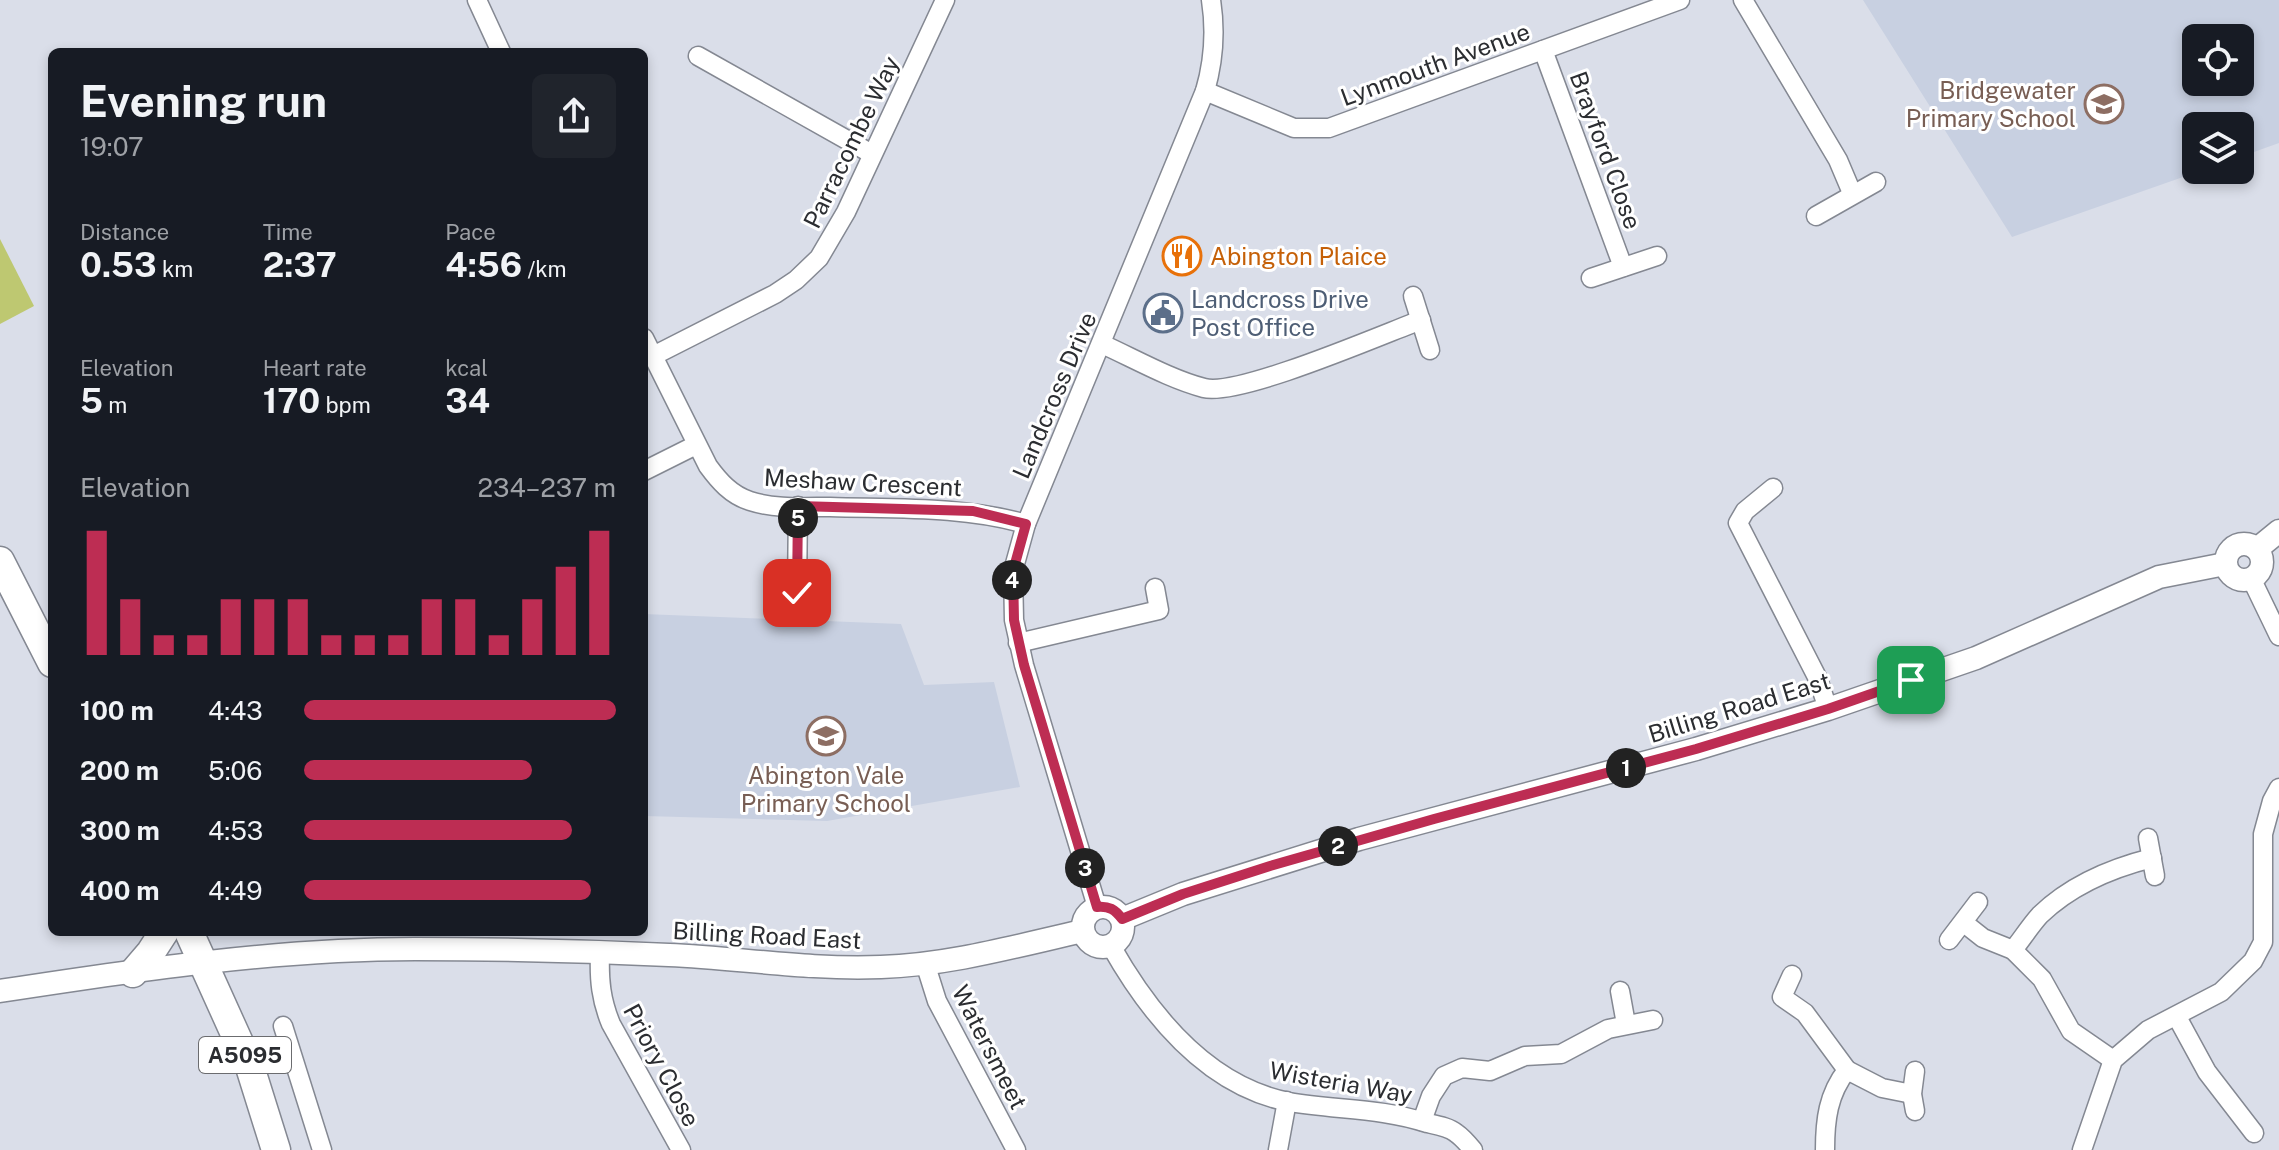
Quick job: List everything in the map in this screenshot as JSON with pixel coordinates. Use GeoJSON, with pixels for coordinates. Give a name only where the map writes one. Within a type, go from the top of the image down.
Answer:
{"type":"FeatureCollection","features":[{"type":"Feature","properties":{"kind":"main road"},"geometry":{"type":"LineString","coordinates":[[0,561],[48,655]]}},
{"type":"Feature","properties":{"kind":"main road"},"geometry":{"type":"LineString","coordinates":[[133,973],[161,936]]}},
{"type":"Feature","properties":{"kind":"main road","name":"A5095"},"geometry":{"type":"LineString","coordinates":[[191,936],[250,1067],[276,1150]]}},
{"type":"Feature","properties":{"kind":"street"},"geometry":{"type":"LineString","coordinates":[[477,0],[499,48]]}},
{"type":"Feature","properties":{"kind":"street","name":"Parracombe Way"},"geometry":{"type":"LineString","coordinates":[[653,356],[775,294],[819,258],[839,225],[945,0]]}},
{"type":"Feature","properties":{"kind":"street","name":"Landcross Drive"},"geometry":{"type":"LineString","coordinates":[[1097,907],[1018,643],[1013,609],[1013,571],[1026,524],[1205,91],[1214,49],[1211,0]]}},
{"type":"Feature","properties":{"kind":"street","name":"Lynmouth Avenue"},"geometry":{"type":"LineString","coordinates":[[1205,91],[1294,128],[1329,128],[1680,0]]}},
{"type":"Feature","properties":{"kind":"street"},"geometry":{"type":"LineString","coordinates":[[1743,0],[1838,160],[1852,193]]}},
{"type":"Feature","properties":{"kind":"street","name":"Brayford Close"},"geometry":{"type":"LineString","coordinates":[[1543,50],[1623,267]]}},
{"type":"Feature","properties":{"kind":"street"},"geometry":{"type":"LineString","coordinates":[[698,56],[872,154]]}},
{"type":"Feature","properties":{"kind":"street"},"geometry":{"type":"LineString","coordinates":[[1816,216],[1876,182]]}},
{"type":"Feature","properties":{"kind":"street","name":"Brayford Close"},"geometry":{"type":"LineString","coordinates":[[1591,278],[1657,256]]}},
{"type":"Feature","properties":{"kind":"street"},"geometry":{"type":"LineString","coordinates":[[1413,296],[1430,350]]}},
{"type":"Feature","properties":{"kind":"street"},"geometry":{"type":"LineString","coordinates":[[1102,344],[1184,381],[1219,390],[1256,381],[1421,320]]}},
{"type":"Feature","properties":{"kind":"street","name":"Meshaw Crescent"},"geometry":{"type":"LineString","coordinates":[[648,346],[696,445],[718,481],[738,496],[764,504],[973,511],[1026,524]]}},
{"type":"Feature","properties":{"kind":"street"},"geometry":{"type":"LineString","coordinates":[[648,469],[696,445]]}},
{"type":"Feature","properties":{"kind":"street"},"geometry":{"type":"LineString","coordinates":[[1773,488],[1745,511],[1738,523],[1818,679],[1828,709]]}},
{"type":"Feature","properties":{"kind":"street"},"geometry":{"type":"LineString","coordinates":[[797,593],[798,506]]}},
{"type":"Feature","properties":{"kind":"street","name":"Billing Road East"},"geometry":{"type":"LineString","coordinates":[[1122,919],[1183,894],[1359,839],[1696,749],[1828,709],[1976,658],[2159,577],[2225,564],[2228,552],[2239,544],[2252,545],[2257,549],[2279,531]]}},
{"type":"Feature","properties":{"kind":"street"},"geometry":{"type":"LineString","coordinates":[[2225,564],[2232,576],[2245,580],[2251,578],[2261,568],[2261,555],[2257,549]]}},
{"type":"Feature","properties":{"kind":"street"},"geometry":{"type":"LineString","coordinates":[[2251,578],[2279,636]]}},
{"type":"Feature","properties":{"kind":"street"},"geometry":{"type":"LineString","coordinates":[[1155,588],[1162,629]]}},
{"type":"Feature","properties":{"kind":"street"},"geometry":{"type":"LineString","coordinates":[[1018,643],[1159,610]]}},
{"type":"Feature","properties":{"kind":"street"},"geometry":{"type":"LineString","coordinates":[[2082,1150],[2113,1060],[2148,1030],[2221,992],[2239,977],[2253,961],[2272,927],[2261,866],[2263,834],[2279,788]]}},
{"type":"Feature","properties":{"kind":"street"},"geometry":{"type":"LineString","coordinates":[[2013,950],[2039,916],[2066,894],[2129,863],[2153,867],[2148,838]]}},
{"type":"Feature","properties":{"kind":"street"},"geometry":{"type":"LineString","coordinates":[[1949,940],[1978,902]]}},
{"type":"Feature","properties":{"kind":"street"},"geometry":{"type":"LineString","coordinates":[[1097,907],[1116,911],[1122,919],[1124,929],[1120,939],[1111,946],[1099,947],[1089,942],[1083,931],[1083,921],[1097,907]]}},
{"type":"Feature","properties":{"kind":"street"},"geometry":{"type":"LineString","coordinates":[[1964,923],[1983,938],[2013,950],[2042,979],[2071,1031],[2113,1060]]}},
{"type":"Feature","properties":{"kind":"street","name":"Billing Road East"},"geometry":{"type":"LineString","coordinates":[[0,991],[327,951],[415,949],[668,955],[844,968],[925,963],[1083,931]]}},
{"type":"Feature","properties":{"kind":"street","name":"Wisteria Way"},"geometry":{"type":"LineString","coordinates":[[1111,946],[1179,1040],[1197,1057],[1246,1087],[1287,1101],[1367,1109],[1422,1121],[1454,1131],[1473,1150]]}},
{"type":"Feature","properties":{"kind":"street","name":"Priory Close"},"geometry":{"type":"LineString","coordinates":[[600,954],[602,1003],[681,1150]]}},
{"type":"Feature","properties":{"kind":"street","name":"Watersmeet"},"geometry":{"type":"LineString","coordinates":[[925,963],[937,1001],[1016,1150]]}},
{"type":"Feature","properties":{"kind":"street"},"geometry":{"type":"LineString","coordinates":[[1792,975],[1782,997],[1805,1013],[1847,1070],[1913,1102],[1915,1071]]}},
{"type":"Feature","properties":{"kind":"street"},"geometry":{"type":"LineString","coordinates":[[1620,991],[1626,1024]]}},
{"type":"Feature","properties":{"kind":"street"},"geometry":{"type":"LineString","coordinates":[[2177,1017],[2207,1072],[2254,1133]]}},
{"type":"Feature","properties":{"kind":"street"},"geometry":{"type":"LineString","coordinates":[[1422,1121],[1431,1096],[1444,1076],[1462,1068],[1490,1071],[1525,1056],[1561,1054],[1608,1029],[1653,1020]]}},
{"type":"Feature","properties":{"kind":"street"},"geometry":{"type":"LineString","coordinates":[[283,1026],[322,1150]]}},
{"type":"Feature","properties":{"kind":"street"},"geometry":{"type":"LineString","coordinates":[[1825,1150],[1824,1130],[1829,1104],[1836,1084],[1847,1070]]}},
{"type":"Feature","properties":{"kind":"street"},"geometry":{"type":"LineString","coordinates":[[1278,1150],[1287,1101]]}},
{"type":"Feature","properties":{"kind":"shaded area","name":"Bridgewater Primary School"},"geometry":{"type":"Polygon","coordinates":[[[1863,0],[2279,0],[2279,143],[2254,152],[2254,112],[2182,112],[2182,177],[2012,237],[1863,0]]]}},
{"type":"Feature","properties":{"kind":"shaded area","name":"Abington Vale Primary School"},"geometry":{"type":"Polygon","coordinates":[[[648,614],[901,624],[924,685],[994,682],[1020,787],[827,821],[648,816],[648,614]]]}},
{"type":"Feature","properties":{"kind":"green space"},"geometry":{"type":"Polygon","coordinates":[[[0,239],[34,306],[0,324],[0,239]]]}},
{"type":"Feature","properties":{"kind":"place","name":"Bridgewater Primary School"},"geometry":{"type":"Point","coordinates":[2104,104]}},
{"type":"Feature","properties":{"kind":"place","name":"Abington Plaice"},"geometry":{"type":"Point","coordinates":[1182,256]}},
{"type":"Feature","properties":{"kind":"place","name":"Landcross Drive Post Office"},"geometry":{"type":"Point","coordinates":[1163,313]}},
{"type":"Feature","properties":{"kind":"place","name":"Abington Vale Primary School"},"geometry":{"type":"Point","coordinates":[826,736]}},
{"type":"Feature","properties":{"kind":"route"},"geometry":{"type":"LineString","coordinates":[[797,593],[798,506],[973,511],[1026,524],[1016,551],[1013,571],[1012,597],[1018,643],[1097,907],[1116,911],[1122,919],[1183,894],[1359,839],[1696,749],[1911,680]]}}]}
